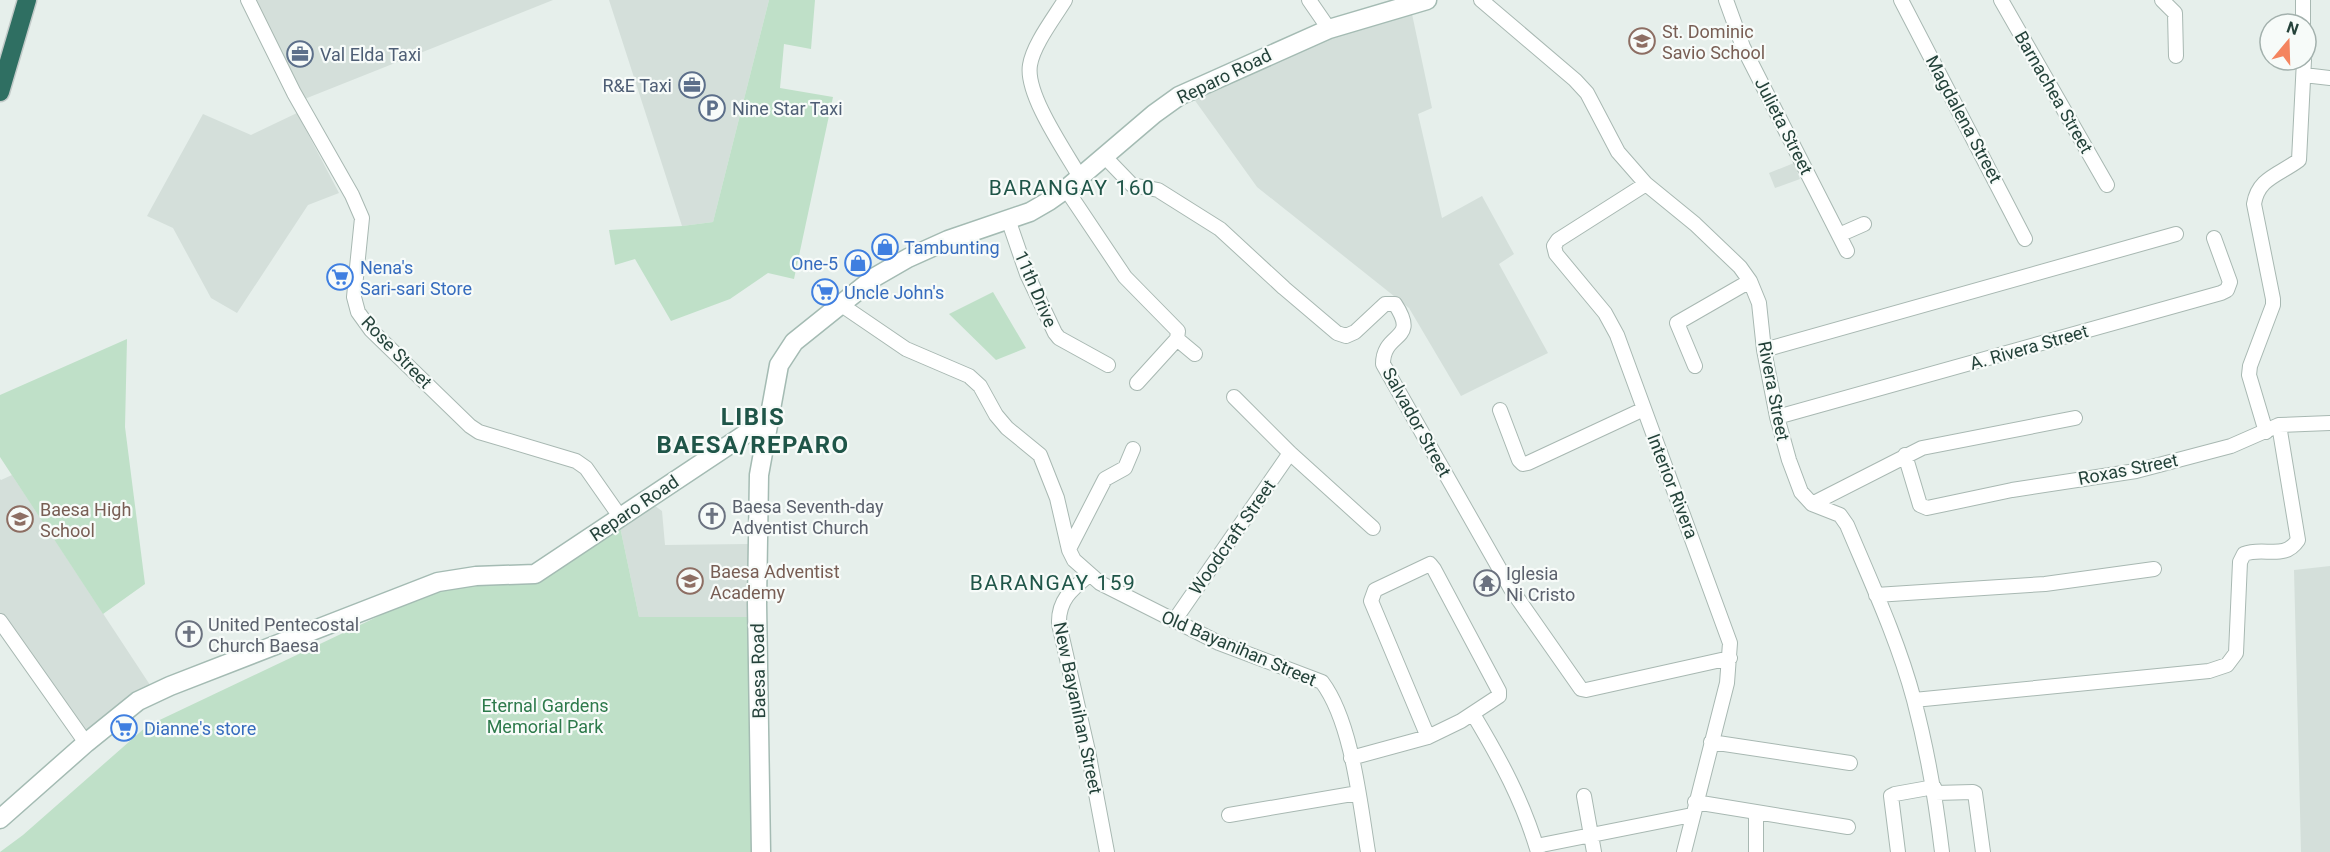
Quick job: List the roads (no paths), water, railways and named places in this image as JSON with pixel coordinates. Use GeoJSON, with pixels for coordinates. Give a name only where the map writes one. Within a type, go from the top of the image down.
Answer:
{"type":"FeatureCollection","features":[{"type":"Feature","properties":{"kind":"highway"},"geometry":{"type":"LineString","coordinates":[[10,59],[13,0]]}},
{"type":"Feature","properties":{"kind":"highway"},"geometry":{"type":"LineString","coordinates":[[0,92],[27,0]]}},
{"type":"Feature","properties":{"kind":"highway"},"geometry":{"type":"LineString","coordinates":[[10,59],[37,0]]}},
{"type":"Feature","properties":{"kind":"main road","name":"Reparo Road"},"geometry":{"type":"LineString","coordinates":[[0,819],[86,742],[138,701],[170,686],[438,582],[476,576],[535,574],[768,419],[779,365],[785,353],[794,342],[875,277],[908,258],[948,240],[1030,212],[1073,183],[1154,114],[1179,96],[1329,29],[1423,1]]}},
{"type":"Feature","properties":{"kind":"main road","name":"Baesa Road"},"geometry":{"type":"LineString","coordinates":[[761,852],[757,603],[758,498],[759,475],[768,419]]}},
{"type":"Feature","properties":{"kind":"street","name":"Rose Street"},"geometry":{"type":"LineString","coordinates":[[248,0],[294,93],[352,195],[362,218],[354,297],[358,312],[371,330],[470,426],[479,432],[576,461],[586,468],[621,518]]}},
{"type":"Feature","properties":{"kind":"street"},"geometry":{"type":"LineString","coordinates":[[1065,0],[1035,51],[1030,66],[1030,82],[1036,99],[1073,183],[1125,277],[1175,327],[1178,337],[1195,354]]}},
{"type":"Feature","properties":{"kind":"street"},"geometry":{"type":"LineString","coordinates":[[1309,0],[1329,29]]}},
{"type":"Feature","properties":{"kind":"street","name":"Rivera Street"},"geometry":{"type":"LineString","coordinates":[[1481,0],[1575,80],[1587,93],[1618,152],[1646,184],[1695,224],[1740,267],[1750,281],[1759,303],[1764,350],[1777,417],[1801,492],[1812,504]]}},
{"type":"Feature","properties":{"kind":"street","name":"Julieta Street"},"geometry":{"type":"LineString","coordinates":[[1726,0],[1743,47],[1846,251]]}},
{"type":"Feature","properties":{"kind":"street","name":"Magdalena Street"},"geometry":{"type":"LineString","coordinates":[[1901,0],[2025,239]]}},
{"type":"Feature","properties":{"kind":"street","name":"Barnachea Street"},"geometry":{"type":"LineString","coordinates":[[2001,0],[2107,185]]}},
{"type":"Feature","properties":{"kind":"street"},"geometry":{"type":"LineString","coordinates":[[2162,0],[2175,13],[2176,56]]}},
{"type":"Feature","properties":{"kind":"street"},"geometry":{"type":"LineString","coordinates":[[2266,432],[2249,375],[2273,298],[2254,204],[2256,192],[2261,183],[2299,160],[2304,75],[2330,78]]}},
{"type":"Feature","properties":{"kind":"street","name":"Salvador Street"},"geometry":{"type":"LineString","coordinates":[[1105,157],[1132,185],[1158,190],[1221,229],[1284,288],[1337,333],[1346,336],[1355,332],[1385,304],[1395,304],[1405,324],[1403,330],[1387,347],[1383,356],[1383,364],[1511,589],[1581,689],[1586,690],[1730,658]]}},
{"type":"Feature","properties":{"kind":"street","name":"Interior Rivera"},"geometry":{"type":"LineString","coordinates":[[1646,184],[1558,240],[1554,246],[1556,254],[1605,313],[1617,335],[1730,644],[1727,683],[1684,852]]}},
{"type":"Feature","properties":{"kind":"street","name":"11th Drive"},"geometry":{"type":"LineString","coordinates":[[1008,219],[1027,274],[1055,333],[1059,338],[1108,365]]}},
{"type":"Feature","properties":{"kind":"street"},"geometry":{"type":"LineString","coordinates":[[1839,235],[1864,224]]}},
{"type":"Feature","properties":{"kind":"street"},"geometry":{"type":"LineString","coordinates":[[1764,350],[2176,234]]}},
{"type":"Feature","properties":{"kind":"street","name":"A. Rivera Street"},"geometry":{"type":"LineString","coordinates":[[1777,417],[2222,293],[2227,290],[2230,282],[2214,238]]}},
{"type":"Feature","properties":{"kind":"street"},"geometry":{"type":"LineString","coordinates":[[1695,366],[1677,323],[1750,281]]}},
{"type":"Feature","properties":{"kind":"street","name":"Old Bayanihan Street"},"geometry":{"type":"LineString","coordinates":[[840,304],[906,349],[969,376],[980,386],[996,415],[1007,428],[1040,455],[1057,498],[1074,560],[1089,574],[1109,588],[1219,643],[1322,682],[1331,694],[1351,758],[1368,852]]}},
{"type":"Feature","properties":{"kind":"street"},"geometry":{"type":"LineString","coordinates":[[1137,383],[1178,337]]}},
{"type":"Feature","properties":{"kind":"street"},"geometry":{"type":"LineString","coordinates":[[1234,397],[1290,453],[1374,528]]}},
{"type":"Feature","properties":{"kind":"street"},"geometry":{"type":"LineString","coordinates":[[1500,410],[1519,460],[1523,464],[1644,409]]}},
{"type":"Feature","properties":{"kind":"street"},"geometry":{"type":"LineString","coordinates":[[1812,504],[1922,448],[2075,418]]}},
{"type":"Feature","properties":{"kind":"street","name":"Roxas Street"},"geometry":{"type":"LineString","coordinates":[[1905,455],[1920,504],[1923,508],[1927,508],[2012,490],[2136,471],[2231,446],[2279,425],[2330,423]]}},
{"type":"Feature","properties":{"kind":"street"},"geometry":{"type":"LineString","coordinates":[[1914,700],[2209,671],[2227,665],[2236,653],[2240,562],[2244,554],[2251,551],[2284,552],[2293,548],[2298,540],[2279,425]]}},
{"type":"Feature","properties":{"kind":"street"},"geometry":{"type":"LineString","coordinates":[[1070,547],[1105,479],[1125,468],[1133,449]]}},
{"type":"Feature","properties":{"kind":"street","name":"Woodcraft Street"},"geometry":{"type":"LineString","coordinates":[[1174,621],[1290,453]]}},
{"type":"Feature","properties":{"kind":"street"},"geometry":{"type":"LineString","coordinates":[[1812,504],[1840,515],[1847,525],[1876,595],[1914,700],[1934,790],[1942,852]]}},
{"type":"Feature","properties":{"kind":"street"},"geometry":{"type":"LineString","coordinates":[[1351,758],[1428,737],[1473,714],[1499,696],[1499,691],[1430,564],[1375,590],[1371,601],[1428,737]]}},
{"type":"Feature","properties":{"kind":"street"},"geometry":{"type":"LineString","coordinates":[[1876,595],[2045,584],[2154,569]]}},
{"type":"Feature","properties":{"kind":"street","name":"New Bayanihan Street"},"geometry":{"type":"LineString","coordinates":[[1089,574],[1070,590],[1063,601],[1059,624],[1088,751],[1107,852]]}},
{"type":"Feature","properties":{"kind":"street"},"geometry":{"type":"LineString","coordinates":[[0,621],[86,742]]}},
{"type":"Feature","properties":{"kind":"street"},"geometry":{"type":"LineString","coordinates":[[1473,714],[1503,764],[1524,807],[1537,849],[1694,808],[1756,813],[1848,827]]}},
{"type":"Feature","properties":{"kind":"street"},"geometry":{"type":"LineString","coordinates":[[1711,742],[1850,763]]}},
{"type":"Feature","properties":{"kind":"street"},"geometry":{"type":"LineString","coordinates":[[1898,852],[1892,796],[1934,790],[1975,793],[1983,852]]}},
{"type":"Feature","properties":{"kind":"street"},"geometry":{"type":"LineString","coordinates":[[1229,815],[1359,793]]}},
{"type":"Feature","properties":{"kind":"street"},"geometry":{"type":"LineString","coordinates":[[1584,796],[1594,852]]}},
{"type":"Feature","properties":{"kind":"street"},"geometry":{"type":"LineString","coordinates":[[1756,813],[1756,852]]}},
{"type":"Feature","properties":{"kind":"place","name":"St. Dominic Savio School"},"geometry":{"type":"Point","coordinates":[1642,41]}},
{"type":"Feature","properties":{"kind":"place","name":"Val Elda Taxi"},"geometry":{"type":"Point","coordinates":[300,54]}},
{"type":"Feature","properties":{"kind":"place","name":"R&E Taxi"},"geometry":{"type":"Point","coordinates":[692,85]}},
{"type":"Feature","properties":{"kind":"place","name":"Nine Star Taxi"},"geometry":{"type":"Point","coordinates":[712,108]}},
{"type":"Feature","properties":{"kind":"place","name":"Tambunting"},"geometry":{"type":"Point","coordinates":[885,247]}},
{"type":"Feature","properties":{"kind":"place","name":"One-5"},"geometry":{"type":"Point","coordinates":[858,263]}},
{"type":"Feature","properties":{"kind":"place","name":"Nena's Sari-sari Store"},"geometry":{"type":"Point","coordinates":[340,277]}},
{"type":"Feature","properties":{"kind":"place","name":"Uncle John's"},"geometry":{"type":"Point","coordinates":[825,292]}},
{"type":"Feature","properties":{"kind":"place","name":"Baesa Seventh-day Adventist Church"},"geometry":{"type":"Point","coordinates":[712,516]}},
{"type":"Feature","properties":{"kind":"place","name":"Baesa High School"},"geometry":{"type":"Point","coordinates":[20,519]}},
{"type":"Feature","properties":{"kind":"place","name":"Baesa Adventist Academy"},"geometry":{"type":"Point","coordinates":[690,581]}},
{"type":"Feature","properties":{"kind":"place","name":"Iglesia Ni Cristo"},"geometry":{"type":"Point","coordinates":[1487,583]}},
{"type":"Feature","properties":{"kind":"place","name":"United Pentecostal Church Baesa"},"geometry":{"type":"Point","coordinates":[189,634]}},
{"type":"Feature","properties":{"kind":"place","name":"Dianne's store"},"geometry":{"type":"Point","coordinates":[124,728]}},
{"type":"Feature","properties":{"kind":"district","name":"BARANGAY 160"},"geometry":{"type":"Point","coordinates":[1072,188]}},
{"type":"Feature","properties":{"kind":"district","name":"LIBIS BAESA/REPARO"},"geometry":{"type":"Point","coordinates":[753,431]}},
{"type":"Feature","properties":{"kind":"district","name":"BARANGAY 159"},"geometry":{"type":"Point","coordinates":[1053,583]}},
{"type":"Feature","properties":{"kind":"park label","name":"Eternal Gardens Memorial Park"},"geometry":{"type":"Point","coordinates":[545,715]}}]}
